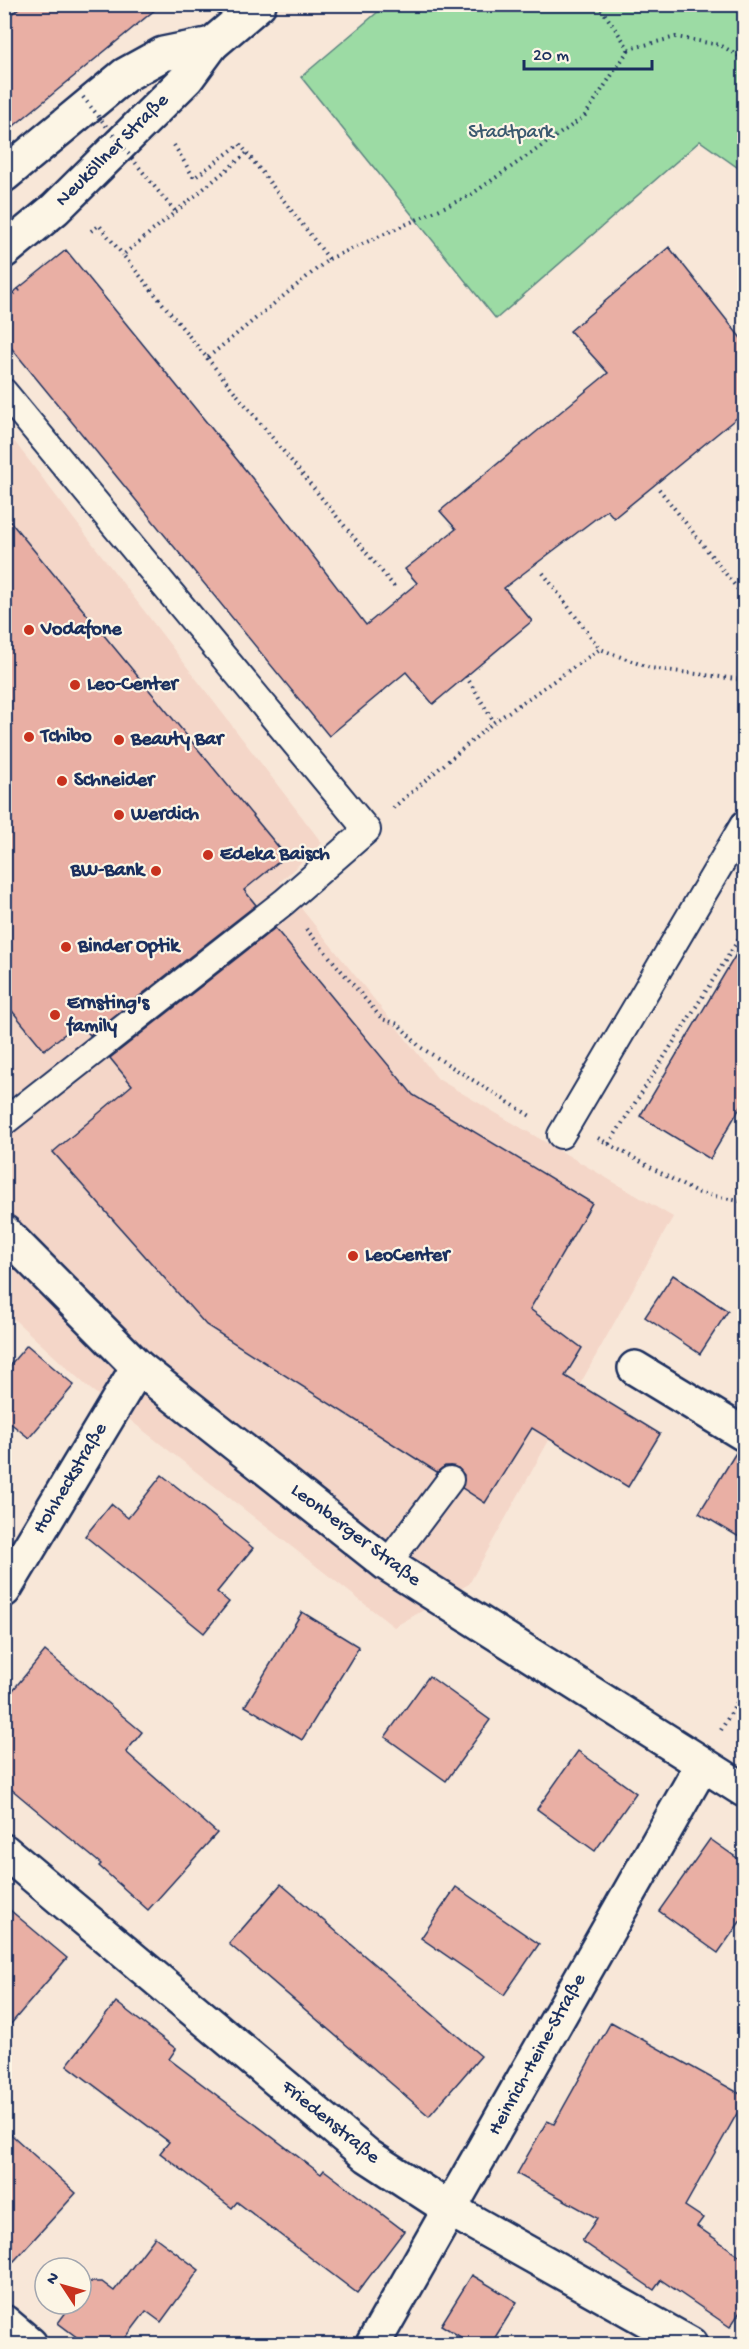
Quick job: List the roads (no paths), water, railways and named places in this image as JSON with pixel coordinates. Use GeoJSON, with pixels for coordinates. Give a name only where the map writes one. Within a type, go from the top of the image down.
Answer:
{"type":"FeatureCollection","features":[{"type":"Feature","properties":{"kind":"street","name":"Neuköllner Straße"},"geometry":{"type":"LineString","coordinates":[[4,251],[55,209],[187,78],[212,44],[259,4]]}},
{"type":"Feature","properties":{"kind":"street","name":"Neuköllner Straße"},"geometry":{"type":"LineString","coordinates":[[4,175],[125,75],[163,54],[212,44]]}},
{"type":"Feature","properties":{"kind":"street","name":"Leonberger Straße"},"geometry":{"type":"LineString","coordinates":[[4,1232],[138,1367],[387,1564],[744,1790]]}},
{"type":"Feature","properties":{"kind":"street","name":"Hohheckstraße"},"geometry":{"type":"LineString","coordinates":[[4,1590],[138,1367]]}},
{"type":"Feature","properties":{"kind":"street"},"geometry":{"type":"LineString","coordinates":[[635,1368],[744,1434]]}},
{"type":"Feature","properties":{"kind":"street","name":"Heinrich-Heine-Straße"},"geometry":{"type":"LineString","coordinates":[[373,2344],[702,1765]]}},
{"type":"Feature","properties":{"kind":"street","name":"Friedenstraße"},"geometry":{"type":"LineString","coordinates":[[4,1851],[368,2156],[451,2210],[690,2344]]}},
{"type":"Feature","properties":{"kind":"street"},"geometry":{"type":"LineString","coordinates":[[4,2322],[30,2344]]}},
{"type":"Feature","properties":{"kind":"lane"},"geometry":{"type":"LineString","coordinates":[[4,392],[367,830],[284,903],[4,1122]]}},
{"type":"Feature","properties":{"kind":"lane"},"geometry":{"type":"LineString","coordinates":[[561,1135],[744,824]]}},
{"type":"Feature","properties":{"kind":"lane"},"geometry":{"type":"LineString","coordinates":[[387,1564],[450,1480]]}},
{"type":"Feature","properties":{"kind":"place","name":"Vodafone"},"geometry":{"type":"Point","coordinates":[29,630]}},
{"type":"Feature","properties":{"kind":"place","name":"Leo-Center"},"geometry":{"type":"Point","coordinates":[75,685]}},
{"type":"Feature","properties":{"kind":"place","name":"Tchibo"},"geometry":{"type":"Point","coordinates":[29,737]}},
{"type":"Feature","properties":{"kind":"place","name":"Beauty Bar"},"geometry":{"type":"Point","coordinates":[119,740]}},
{"type":"Feature","properties":{"kind":"place","name":"Schneider"},"geometry":{"type":"Point","coordinates":[62,781]}},
{"type":"Feature","properties":{"kind":"place","name":"Werdich"},"geometry":{"type":"Point","coordinates":[119,815]}},
{"type":"Feature","properties":{"kind":"place","name":"Edeka Baisch"},"geometry":{"type":"Point","coordinates":[208,855]}},
{"type":"Feature","properties":{"kind":"place","name":"BW-Bank"},"geometry":{"type":"Point","coordinates":[156,871]}},
{"type":"Feature","properties":{"kind":"place","name":"Binder Optik"},"geometry":{"type":"Point","coordinates":[66,947]}},
{"type":"Feature","properties":{"kind":"place","name":"Ernsting's family"},"geometry":{"type":"Point","coordinates":[55,1015]}},
{"type":"Feature","properties":{"kind":"place","name":"LeoCenter"},"geometry":{"type":"Point","coordinates":[353,1256]}},
{"type":"Feature","properties":{"kind":"park label","name":"Stadtpark"},"geometry":{"type":"Point","coordinates":[511,133]}}]}
